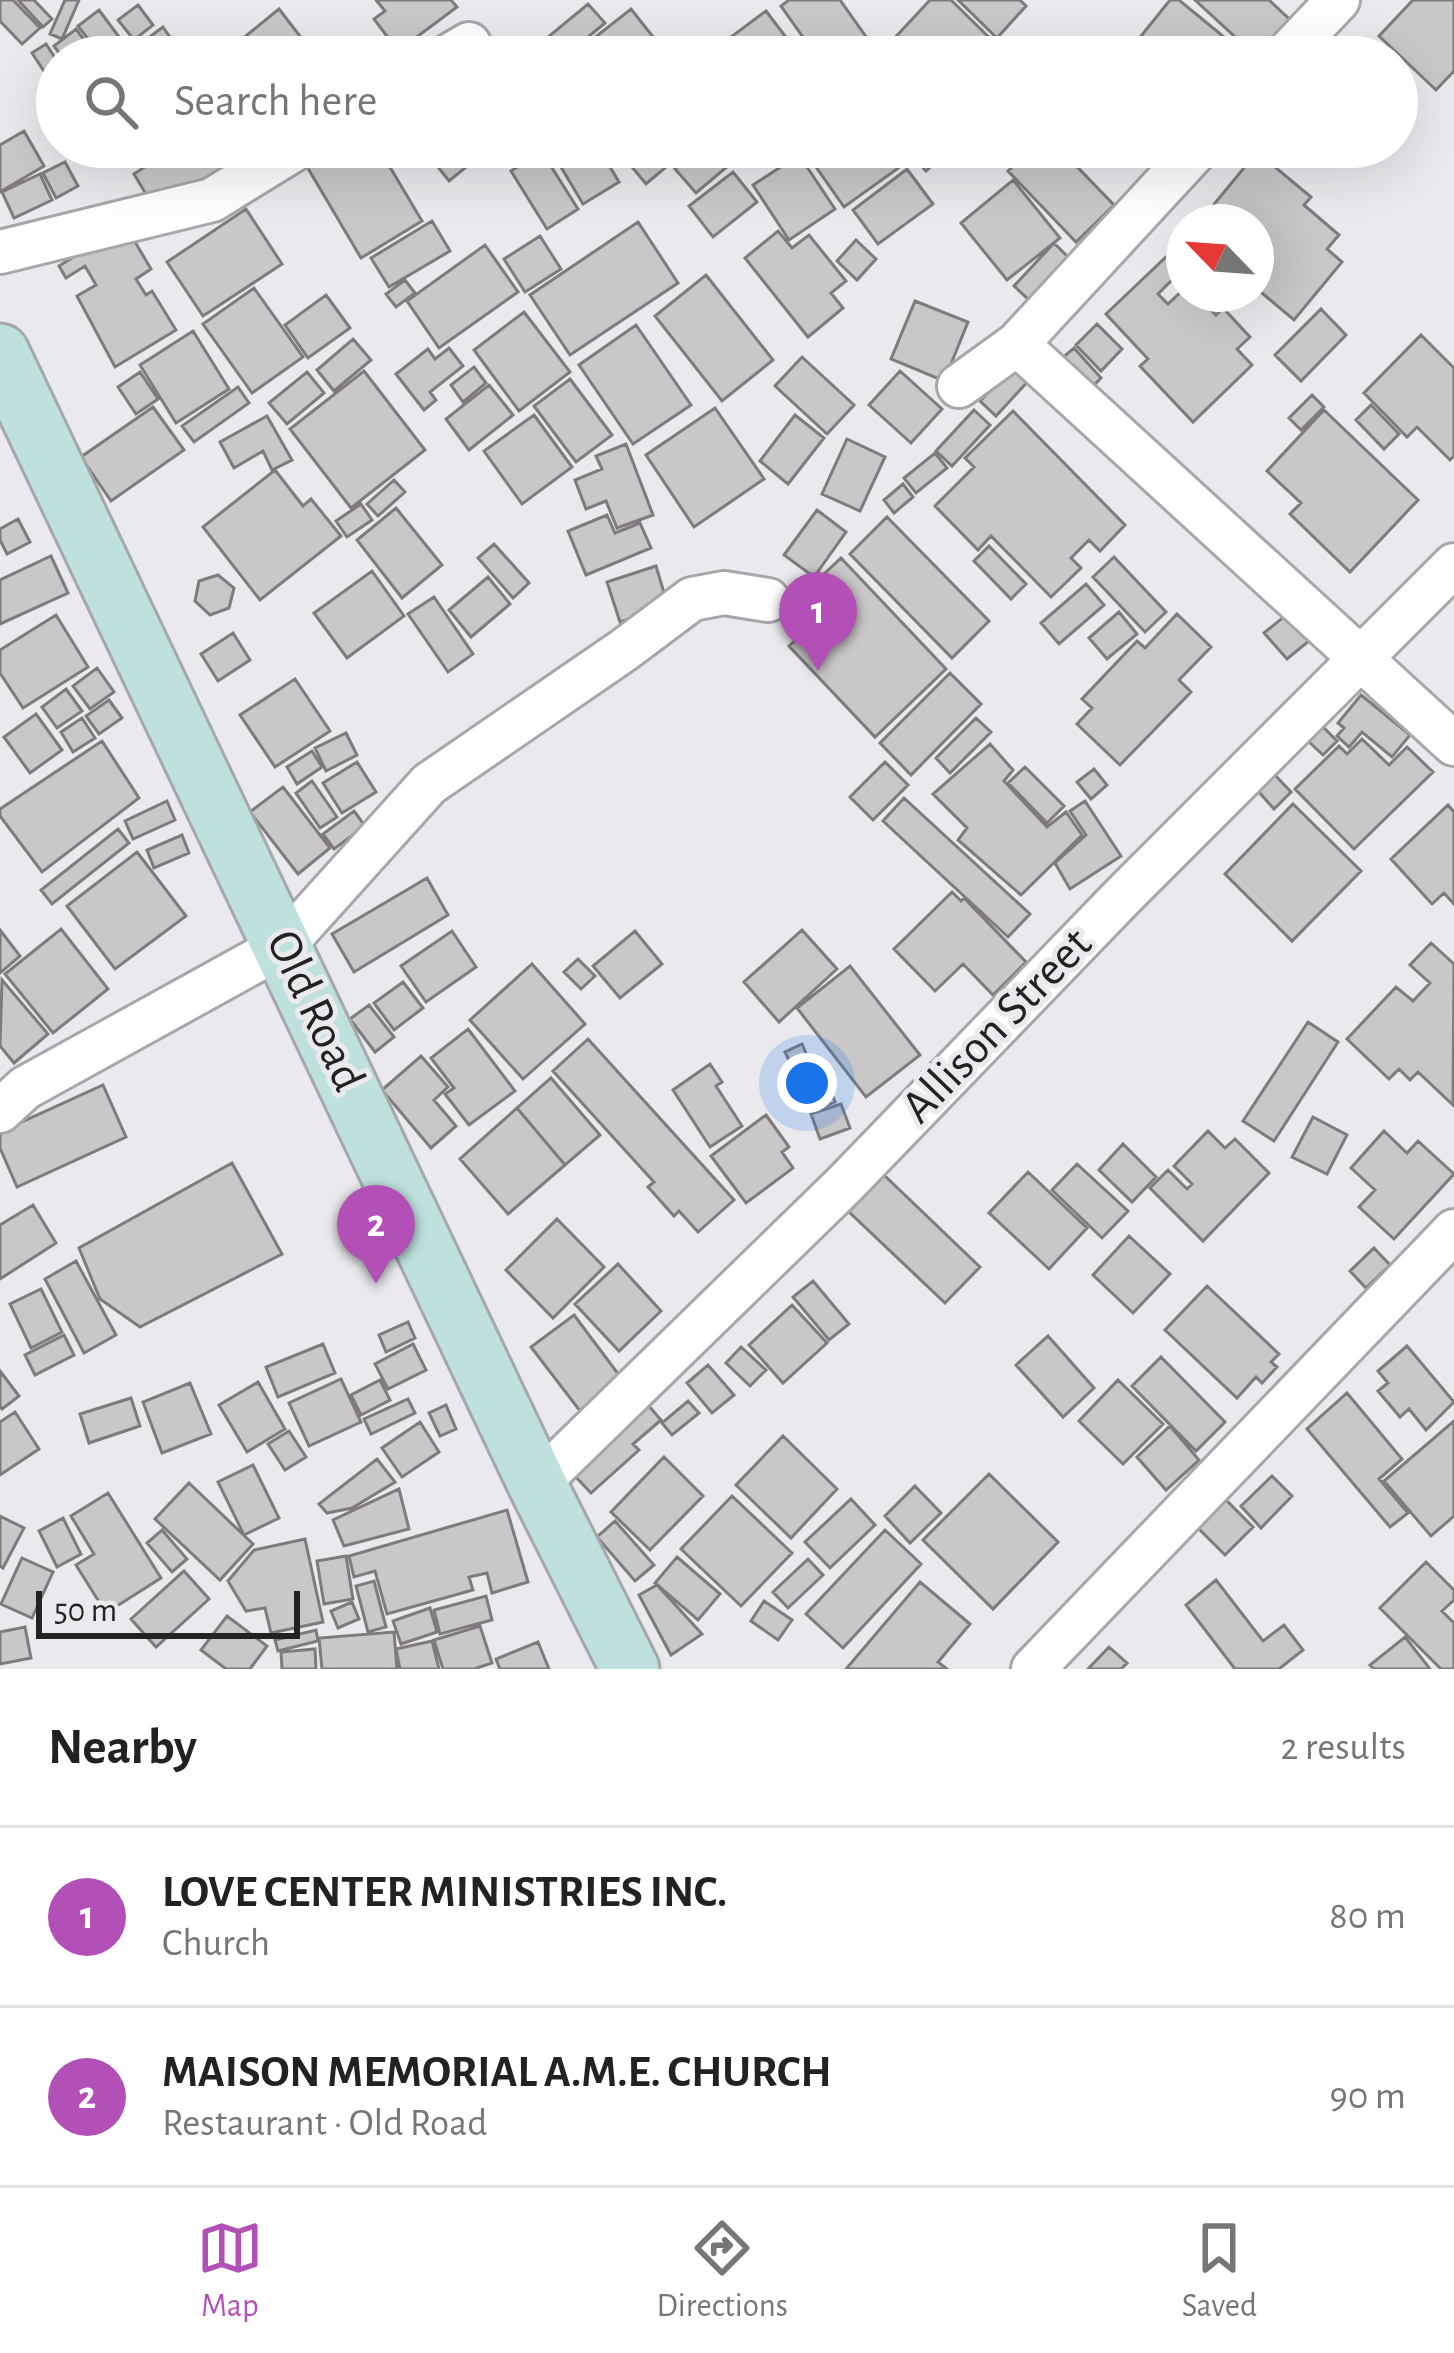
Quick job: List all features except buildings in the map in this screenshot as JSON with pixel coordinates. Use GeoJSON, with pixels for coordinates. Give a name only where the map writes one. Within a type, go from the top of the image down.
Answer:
{"type":"FeatureCollection","features":[{"type":"Feature","properties":{"kind":"street"},"geometry":{"type":"LineString","coordinates":[[1304,36],[1338,0]]}},
{"type":"Feature","properties":{"kind":"street"},"geometry":{"type":"LineString","coordinates":[[0,252],[212,200],[264,168]]}},
{"type":"Feature","properties":{"kind":"street"},"geometry":{"type":"LineString","coordinates":[[959,386],[1016,344],[1179,168]]}},
{"type":"Feature","properties":{"kind":"street"},"geometry":{"type":"LineString","coordinates":[[1016,344],[1454,744]]}},
{"type":"Feature","properties":{"kind":"street","name":"Old Road"},"geometry":{"type":"LineString","coordinates":[[0,352],[630,1669]]}},
{"type":"Feature","properties":{"kind":"street","name":"Allison Street"},"geometry":{"type":"LineString","coordinates":[[538,1484],[845,1184],[1454,565]]}},
{"type":"Feature","properties":{"kind":"street"},"geometry":{"type":"LineString","coordinates":[[0,1112],[25,1088],[284,945],[429,784],[692,599],[724,593],[768,600]]}},
{"type":"Feature","properties":{"kind":"street"},"geometry":{"type":"LineString","coordinates":[[1034,1669],[1454,1231]]}},
{"type":"Feature","properties":{"kind":"place","name":"LOVE CENTER MINISTRIES INC."},"geometry":{"type":"Point","coordinates":[818,671]}},
{"type":"Feature","properties":{"kind":"place","name":"MAISON MEMORIAL A.M.E. CHURCH"},"geometry":{"type":"Point","coordinates":[376,1284]}}]}
